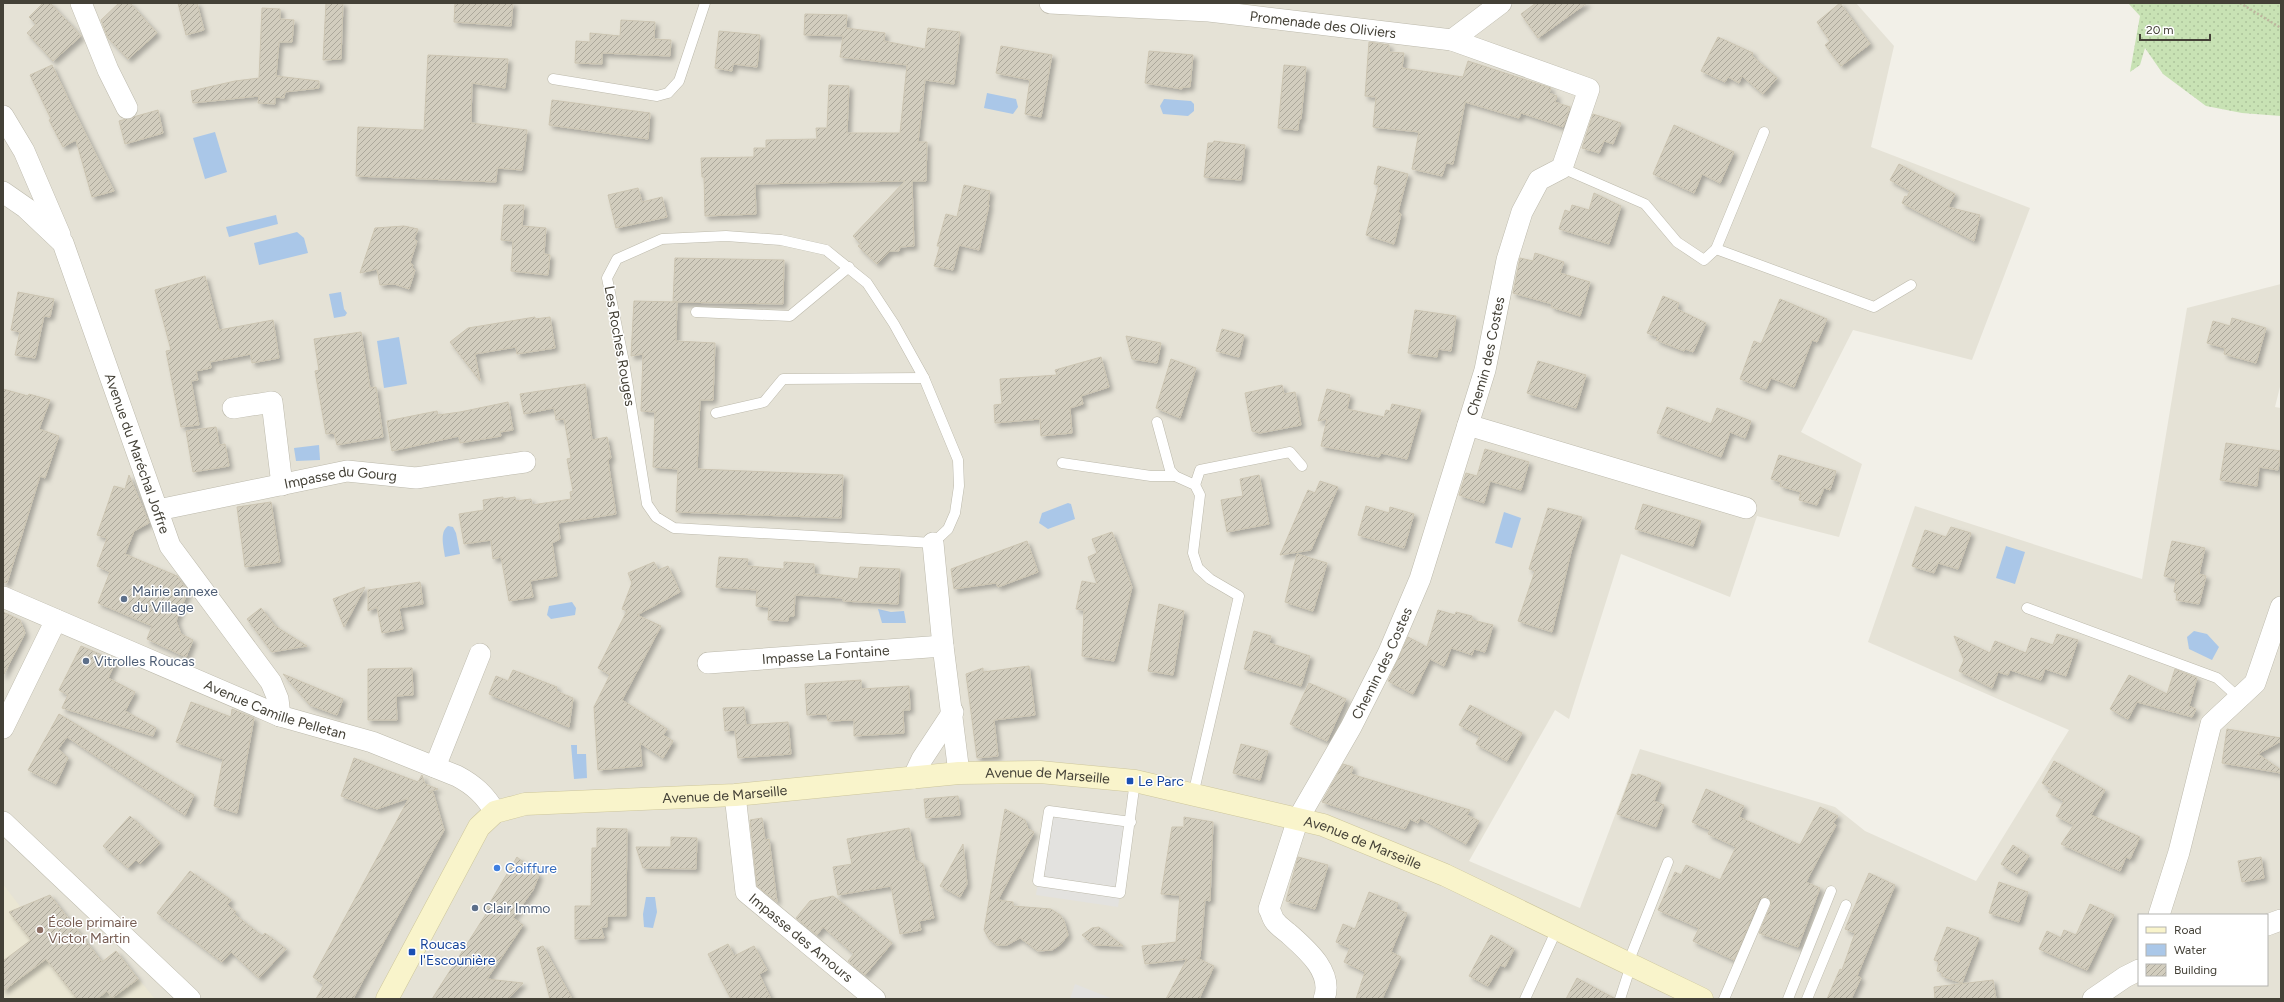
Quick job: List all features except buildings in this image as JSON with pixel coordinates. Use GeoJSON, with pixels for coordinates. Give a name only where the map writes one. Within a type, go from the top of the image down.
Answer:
{"type":"FeatureCollection","features":[{"type":"Feature","properties":{"kind":"street"},"geometry":{"type":"LineString","coordinates":[[81,3],[108,70],[127,108]]}},
{"type":"Feature","properties":{"kind":"street","name":"Promenade des Oliviers"},"geometry":{"type":"LineString","coordinates":[[1050,3],[1209,11],[1452,40]]}},
{"type":"Feature","properties":{"kind":"street"},"geometry":{"type":"LineString","coordinates":[[1452,40],[1501,3]]}},
{"type":"Feature","properties":{"kind":"street"},"geometry":{"type":"LineString","coordinates":[[1452,40],[1589,88],[1562,168]]}},
{"type":"Feature","properties":{"kind":"street"},"geometry":{"type":"LineString","coordinates":[[3,116],[24,151],[63,243]]}},
{"type":"Feature","properties":{"kind":"street","name":"Chemin des Costes"},"geometry":{"type":"LineString","coordinates":[[1324,999],[1327,990],[1327,980],[1304,948],[1274,921],[1269,909],[1298,819],[1351,727],[1388,654],[1420,579],[1485,370],[1507,260],[1522,212],[1539,180],[1562,168]]}},
{"type":"Feature","properties":{"kind":"street","name":"Avenue du Maréchal Joffre"},"geometry":{"type":"LineString","coordinates":[[3,192],[26,208],[63,243],[170,546],[270,682],[278,699],[280,716]]}},
{"type":"Feature","properties":{"kind":"street"},"geometry":{"type":"LineString","coordinates":[[233,408],[272,402],[282,485]]}},
{"type":"Feature","properties":{"kind":"street"},"geometry":{"type":"LineString","coordinates":[[1468,425],[1746,508]]}},
{"type":"Feature","properties":{"kind":"street","name":"Impasse du Gourg"},"geometry":{"type":"LineString","coordinates":[[158,510],[348,471],[416,478],[525,462]]}},
{"type":"Feature","properties":{"kind":"street"},"geometry":{"type":"LineString","coordinates":[[933,543],[943,646],[959,773]]}},
{"type":"Feature","properties":{"kind":"street","name":"Avenue Camille Pelletan"},"geometry":{"type":"LineString","coordinates":[[3,597],[280,716],[372,742],[435,767],[470,783],[486,797],[495,812]]}},
{"type":"Feature","properties":{"kind":"street"},"geometry":{"type":"LineString","coordinates":[[2159,914],[2180,852],[2211,724],[2255,683],[2281,607]]}},
{"type":"Feature","properties":{"kind":"street"},"geometry":{"type":"LineString","coordinates":[[3,728],[56,620]]}},
{"type":"Feature","properties":{"kind":"street","name":"Impasse La Fontaine"},"geometry":{"type":"LineString","coordinates":[[708,663],[943,646]]}},
{"type":"Feature","properties":{"kind":"street"},"geometry":{"type":"LineString","coordinates":[[435,767],[480,654]]}},
{"type":"Feature","properties":{"kind":"street"},"geometry":{"type":"LineString","coordinates":[[913,778],[922,759],[952,712]]}},
{"type":"Feature","properties":{"kind":"street","name":"Avenue de Marseille"},"geometry":{"type":"LineString","coordinates":[[495,812],[525,804],[735,795],[959,773],[1040,772],[1135,781],[1323,825],[1445,875],[1702,999]]}},
{"type":"Feature","properties":{"kind":"street","name":"Impasse des Amours"},"geometry":{"type":"LineString","coordinates":[[735,795],[746,892],[875,999]]}},
{"type":"Feature","properties":{"kind":"street"},"geometry":{"type":"LineString","coordinates":[[387,999],[479,827],[495,812]]}},
{"type":"Feature","properties":{"kind":"street"},"geometry":{"type":"LineString","coordinates":[[3,822],[179,996]]}},
{"type":"Feature","properties":{"kind":"street"},"geometry":{"type":"LineString","coordinates":[[2268,925],[2281,920]]}},
{"type":"Feature","properties":{"kind":"street"},"geometry":{"type":"LineString","coordinates":[[2093,999],[2125,976],[2138,970]]}},
{"type":"Feature","properties":{"kind":"lane"},"geometry":{"type":"LineString","coordinates":[[553,79],[657,96],[668,93],[679,81],[705,3]]}},
{"type":"Feature","properties":{"kind":"lane"},"geometry":{"type":"LineString","coordinates":[[1562,168],[1645,204],[1677,242],[1704,260],[1716,249],[1764,132]]}},
{"type":"Feature","properties":{"kind":"lane","name":"Les Roches Rouges"},"geometry":{"type":"LineString","coordinates":[[726,236],[781,240],[826,250],[849,267],[871,289],[894,324],[924,378],[958,460],[959,486],[955,513],[948,529],[933,543],[674,528],[656,517],[647,504],[624,362],[607,278],[617,259],[662,239],[726,236]]}},
{"type":"Feature","properties":{"kind":"lane"},"geometry":{"type":"LineString","coordinates":[[1716,249],[1874,307],[1911,285]]}},
{"type":"Feature","properties":{"kind":"lane"},"geometry":{"type":"LineString","coordinates":[[696,312],[790,316],[849,267]]}},
{"type":"Feature","properties":{"kind":"lane"},"geometry":{"type":"LineString","coordinates":[[716,413],[764,402],[783,379],[924,378]]}},
{"type":"Feature","properties":{"kind":"lane"},"geometry":{"type":"LineString","coordinates":[[1157,422],[1170,470],[1175,476],[1195,486],[1200,495],[1193,553],[1198,568],[1210,580],[1239,596],[1193,795]]}},
{"type":"Feature","properties":{"kind":"lane"},"geometry":{"type":"LineString","coordinates":[[1195,486],[1200,470],[1290,452],[1302,466]]}},
{"type":"Feature","properties":{"kind":"lane"},"geometry":{"type":"LineString","coordinates":[[1062,463],[1151,476],[1175,476]]}},
{"type":"Feature","properties":{"kind":"lane"},"geometry":{"type":"LineString","coordinates":[[2027,608],[2217,678],[2239,698]]}},
{"type":"Feature","properties":{"kind":"lane"},"geometry":{"type":"LineString","coordinates":[[1131,822],[1049,811],[1038,881],[1120,893],[1131,822],[1135,781]]}},
{"type":"Feature","properties":{"kind":"lane"},"geometry":{"type":"LineString","coordinates":[[1620,999],[1630,964],[1668,862]]}},
{"type":"Feature","properties":{"kind":"lane"},"geometry":{"type":"LineString","coordinates":[[1788,999],[1832,891]]}},
{"type":"Feature","properties":{"kind":"lane"},"geometry":{"type":"LineString","coordinates":[[1724,999],[1765,903]]}},
{"type":"Feature","properties":{"kind":"lane"},"geometry":{"type":"LineString","coordinates":[[1807,999],[1846,905]]}},
{"type":"Feature","properties":{"kind":"lane"},"geometry":{"type":"LineString","coordinates":[[1525,999],[1557,929]]}},
{"type":"Feature","properties":{"kind":"path"},"geometry":{"type":"LineString","coordinates":[[2241,3],[2281,28]]}},
{"type":"Feature","properties":{"kind":"shaded area"},"geometry":{"type":"Polygon","coordinates":[[[3,3],[1856,3],[1894,46],[1871,147],[2030,208],[1972,360],[1853,330],[1801,432],[1862,464],[1839,537],[1757,516],[1730,597],[1621,554],[1569,719],[1555,710],[1469,861],[1580,908],[1640,749],[1835,807],[1865,831],[1976,881],[2069,730],[1868,642],[1915,506],[2142,579],[2187,308],[2281,284],[2281,383],[2275,407],[2281,408],[2281,999],[3,999],[3,3]]]}},
{"type":"Feature","properties":{"kind":"shaded area"},"geometry":{"type":"Polygon","coordinates":[[[1049,811],[1131,822],[1118,907],[1036,895],[1049,811]]]}},
{"type":"Feature","properties":{"kind":"shaded area","name":"École primaire Victor Martin"},"geometry":{"type":"Polygon","coordinates":[[[3,884],[22,909],[50,895],[102,961],[116,951],[155,999],[3,999],[3,884]]]}},
{"type":"Feature","properties":{"kind":"shaded area"},"geometry":{"type":"Polygon","coordinates":[[[1075,984],[1113,999],[1070,999],[1075,984]]]}},
{"type":"Feature","properties":{"kind":"green space"},"geometry":{"type":"Polygon","coordinates":[[[2128,3],[2281,3],[2281,116],[2242,113],[2206,106],[2163,74],[2145,48],[2140,65],[2130,72],[2140,16],[2128,3]]]}},
{"type":"Feature","properties":{"kind":"water"},"geometry":{"type":"Polygon","coordinates":[[[987,93],[1016,99],[1018,107],[1013,114],[984,108],[987,93]]]}},
{"type":"Feature","properties":{"kind":"water"},"geometry":{"type":"Polygon","coordinates":[[[1164,99],[1191,101],[1194,104],[1194,111],[1188,116],[1163,114],[1160,106],[1164,99]]]}},
{"type":"Feature","properties":{"kind":"water"},"geometry":{"type":"Polygon","coordinates":[[[215,132],[227,172],[205,179],[193,138],[215,132]]]}},
{"type":"Feature","properties":{"kind":"water"},"geometry":{"type":"Polygon","coordinates":[[[276,215],[278,224],[229,237],[226,227],[276,215]]]}},
{"type":"Feature","properties":{"kind":"water"},"geometry":{"type":"Polygon","coordinates":[[[297,232],[304,238],[308,253],[259,265],[254,243],[297,232]]]}},
{"type":"Feature","properties":{"kind":"water"},"geometry":{"type":"Polygon","coordinates":[[[341,292],[344,309],[347,313],[345,316],[334,318],[329,294],[341,292]]]}},
{"type":"Feature","properties":{"kind":"water"},"geometry":{"type":"Polygon","coordinates":[[[399,337],[407,384],[384,388],[377,341],[399,337]]]}},
{"type":"Feature","properties":{"kind":"water"},"geometry":{"type":"Polygon","coordinates":[[[319,445],[320,460],[296,461],[294,448],[319,445]]]}},
{"type":"Feature","properties":{"kind":"water"},"geometry":{"type":"Polygon","coordinates":[[[1068,503],[1071,504],[1075,519],[1048,529],[1039,523],[1042,513],[1068,503]]]}},
{"type":"Feature","properties":{"kind":"water"},"geometry":{"type":"Polygon","coordinates":[[[1504,512],[1521,518],[1512,548],[1495,543],[1504,512]]]}},
{"type":"Feature","properties":{"kind":"water"},"geometry":{"type":"Polygon","coordinates":[[[448,526],[453,527],[456,533],[460,554],[445,557],[443,536],[445,529],[448,526]]]}},
{"type":"Feature","properties":{"kind":"water"},"geometry":{"type":"Polygon","coordinates":[[[2006,546],[2025,552],[2015,584],[1996,578],[2006,546]]]}},
{"type":"Feature","properties":{"kind":"water"},"geometry":{"type":"Polygon","coordinates":[[[572,602],[576,608],[575,615],[551,619],[547,615],[549,606],[572,602]]]}},
{"type":"Feature","properties":{"kind":"water"},"geometry":{"type":"Polygon","coordinates":[[[878,609],[891,612],[904,611],[906,623],[882,623],[878,609]]]}},
{"type":"Feature","properties":{"kind":"water"},"geometry":{"type":"Polygon","coordinates":[[[2194,631],[2207,634],[2219,647],[2212,660],[2189,649],[2187,637],[2194,631]]]}},
{"type":"Feature","properties":{"kind":"water"},"geometry":{"type":"Polygon","coordinates":[[[571,745],[577,745],[577,754],[586,754],[587,778],[574,779],[571,745]]]}},
{"type":"Feature","properties":{"kind":"water"},"geometry":{"type":"Polygon","coordinates":[[[646,897],[655,897],[657,912],[653,928],[644,927],[643,914],[646,897]]]}},
{"type":"Feature","properties":{"kind":"place","name":"Mairie annexe du Village"},"geometry":{"type":"Point","coordinates":[124,599]}},
{"type":"Feature","properties":{"kind":"place","name":"Vitrolles Roucas"},"geometry":{"type":"Point","coordinates":[86,661]}},
{"type":"Feature","properties":{"kind":"place","name":"Le Parc"},"geometry":{"type":"Point","coordinates":[1130,781]}},
{"type":"Feature","properties":{"kind":"place","name":"Coiffure"},"geometry":{"type":"Point","coordinates":[497,868]}},
{"type":"Feature","properties":{"kind":"place","name":"Clair Immo"},"geometry":{"type":"Point","coordinates":[475,908]}},
{"type":"Feature","properties":{"kind":"place","name":"École primaire Victor Martin"},"geometry":{"type":"Point","coordinates":[40,930]}},
{"type":"Feature","properties":{"kind":"place","name":"Roucas l'Escounière"},"geometry":{"type":"Point","coordinates":[412,952]}}]}
